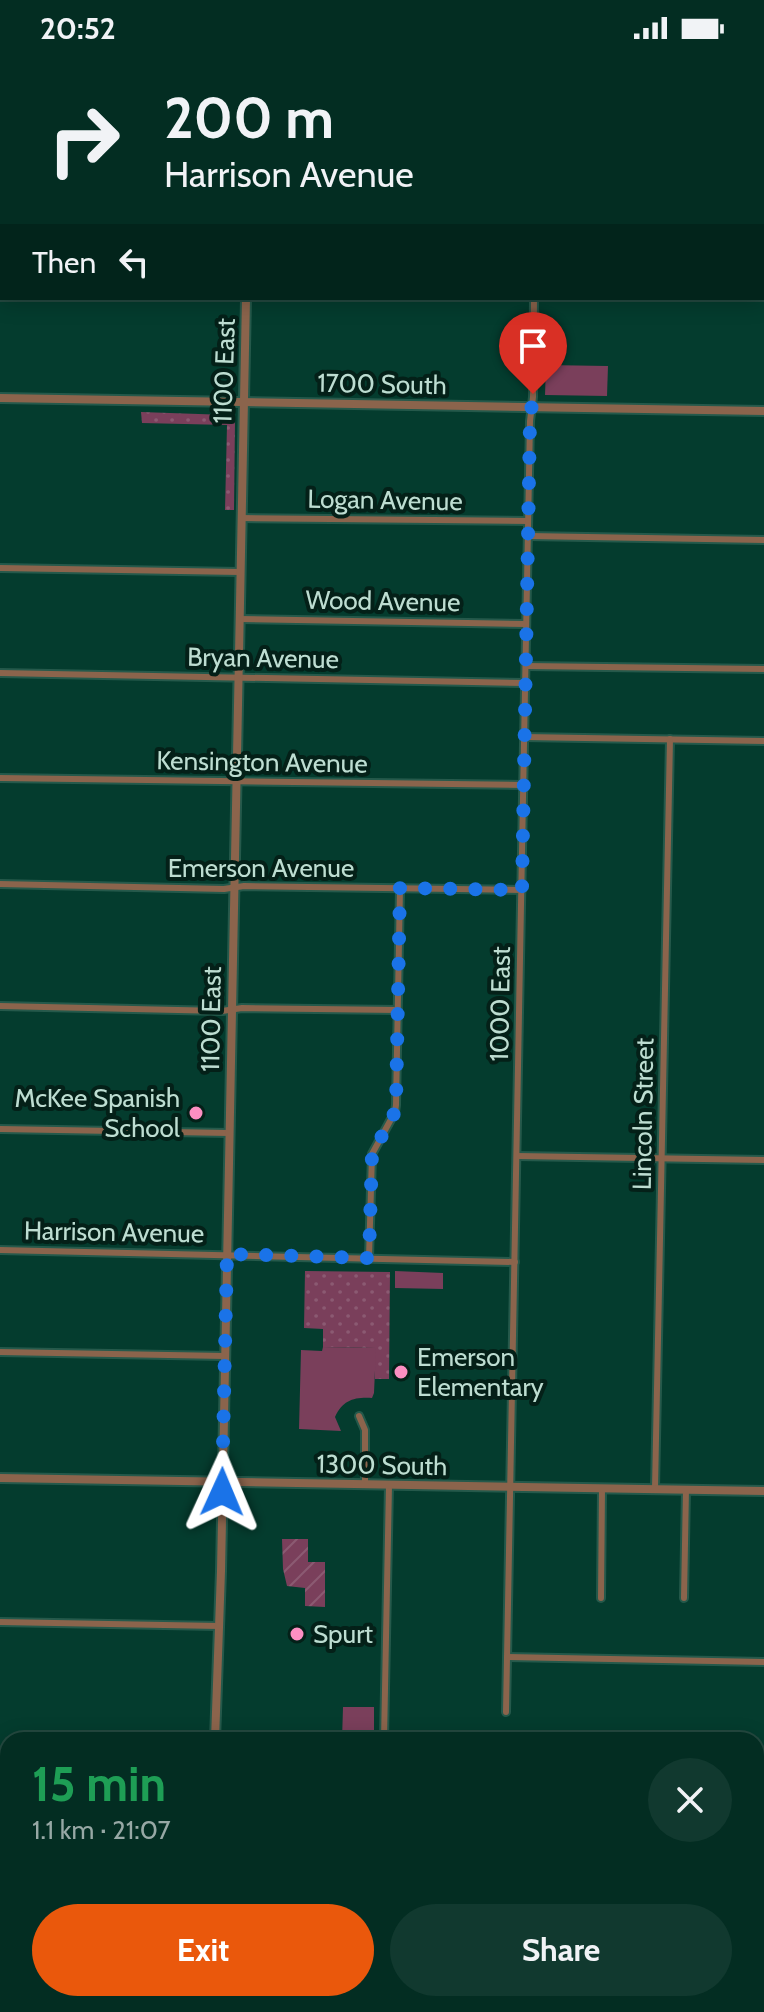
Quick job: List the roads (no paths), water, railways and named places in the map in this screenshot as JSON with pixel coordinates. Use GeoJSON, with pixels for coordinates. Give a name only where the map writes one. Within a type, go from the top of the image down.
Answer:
{"type":"FeatureCollection","features":[{"type":"Feature","properties":{"kind":"street","name":"1100 East"},"geometry":{"type":"LineString","coordinates":[[215,1732],[246,300]]}},
{"type":"Feature","properties":{"kind":"street","name":"1000 East"},"geometry":{"type":"LineString","coordinates":[[506,1712],[534,300]]}},
{"type":"Feature","properties":{"kind":"street","name":"1700 South"},"geometry":{"type":"LineString","coordinates":[[0,398],[764,411]]}},
{"type":"Feature","properties":{"kind":"street","name":"Logan Avenue"},"geometry":{"type":"LineString","coordinates":[[241,518],[528,521]]}},
{"type":"Feature","properties":{"kind":"street"},"geometry":{"type":"LineString","coordinates":[[528,536],[764,540]]}},
{"type":"Feature","properties":{"kind":"street"},"geometry":{"type":"LineString","coordinates":[[0,568],[240,572]]}},
{"type":"Feature","properties":{"kind":"street","name":"Wood Avenue"},"geometry":{"type":"LineString","coordinates":[[239,619],[526,624]]}},
{"type":"Feature","properties":{"kind":"street"},"geometry":{"type":"LineString","coordinates":[[526,666],[764,669]]}},
{"type":"Feature","properties":{"kind":"street","name":"Bryan Avenue"},"geometry":{"type":"LineString","coordinates":[[0,673],[525,683]]}},
{"type":"Feature","properties":{"kind":"street"},"geometry":{"type":"LineString","coordinates":[[524,737],[764,741]]}},
{"type":"Feature","properties":{"kind":"street","name":"Lincoln Street"},"geometry":{"type":"LineString","coordinates":[[655,1489],[670,739]]}},
{"type":"Feature","properties":{"kind":"street","name":"Kensington Avenue"},"geometry":{"type":"LineString","coordinates":[[0,778],[524,785]]}},
{"type":"Feature","properties":{"kind":"street","name":"Emerson Avenue"},"geometry":{"type":"LineString","coordinates":[[0,884],[522,890]]}},
{"type":"Feature","properties":{"kind":"street"},"geometry":{"type":"LineString","coordinates":[[369,1258],[372,1154],[396,1108],[400,888]]}},
{"type":"Feature","properties":{"kind":"street"},"geometry":{"type":"LineString","coordinates":[[0,1006],[222,1011],[242,1008],[398,1010]]}},
{"type":"Feature","properties":{"kind":"street"},"geometry":{"type":"LineString","coordinates":[[0,1129],[229,1133]]}},
{"type":"Feature","properties":{"kind":"street"},"geometry":{"type":"LineString","coordinates":[[517,1156],[764,1160]]}},
{"type":"Feature","properties":{"kind":"street","name":"Harrison Avenue"},"geometry":{"type":"LineString","coordinates":[[0,1250],[515,1262]]}},
{"type":"Feature","properties":{"kind":"street"},"geometry":{"type":"LineString","coordinates":[[0,1352],[225,1356]]}},
{"type":"Feature","properties":{"kind":"street"},"geometry":{"type":"LineString","coordinates":[[359,1416],[365,1430],[365,1484]]}},
{"type":"Feature","properties":{"kind":"street","name":"1300 South"},"geometry":{"type":"LineString","coordinates":[[0,1478],[764,1491]]}},
{"type":"Feature","properties":{"kind":"street"},"geometry":{"type":"LineString","coordinates":[[384,1732],[389,1485]]}},
{"type":"Feature","properties":{"kind":"street"},"geometry":{"type":"LineString","coordinates":[[601,1598],[602,1488]]}},
{"type":"Feature","properties":{"kind":"street"},"geometry":{"type":"LineString","coordinates":[[684,1598],[686,1489]]}},
{"type":"Feature","properties":{"kind":"street"},"geometry":{"type":"LineString","coordinates":[[0,1622],[219,1626]]}},
{"type":"Feature","properties":{"kind":"street"},"geometry":{"type":"LineString","coordinates":[[507,1657],[764,1662]]}},
{"type":"Feature","properties":{"kind":"place","name":"McKee Spanish School"},"geometry":{"type":"Point","coordinates":[196,1113]}},
{"type":"Feature","properties":{"kind":"place","name":"Emerson Elementary"},"geometry":{"type":"Point","coordinates":[401,1372]}},
{"type":"Feature","properties":{"kind":"place","name":"Spurt"},"geometry":{"type":"Point","coordinates":[297,1634]}}]}
